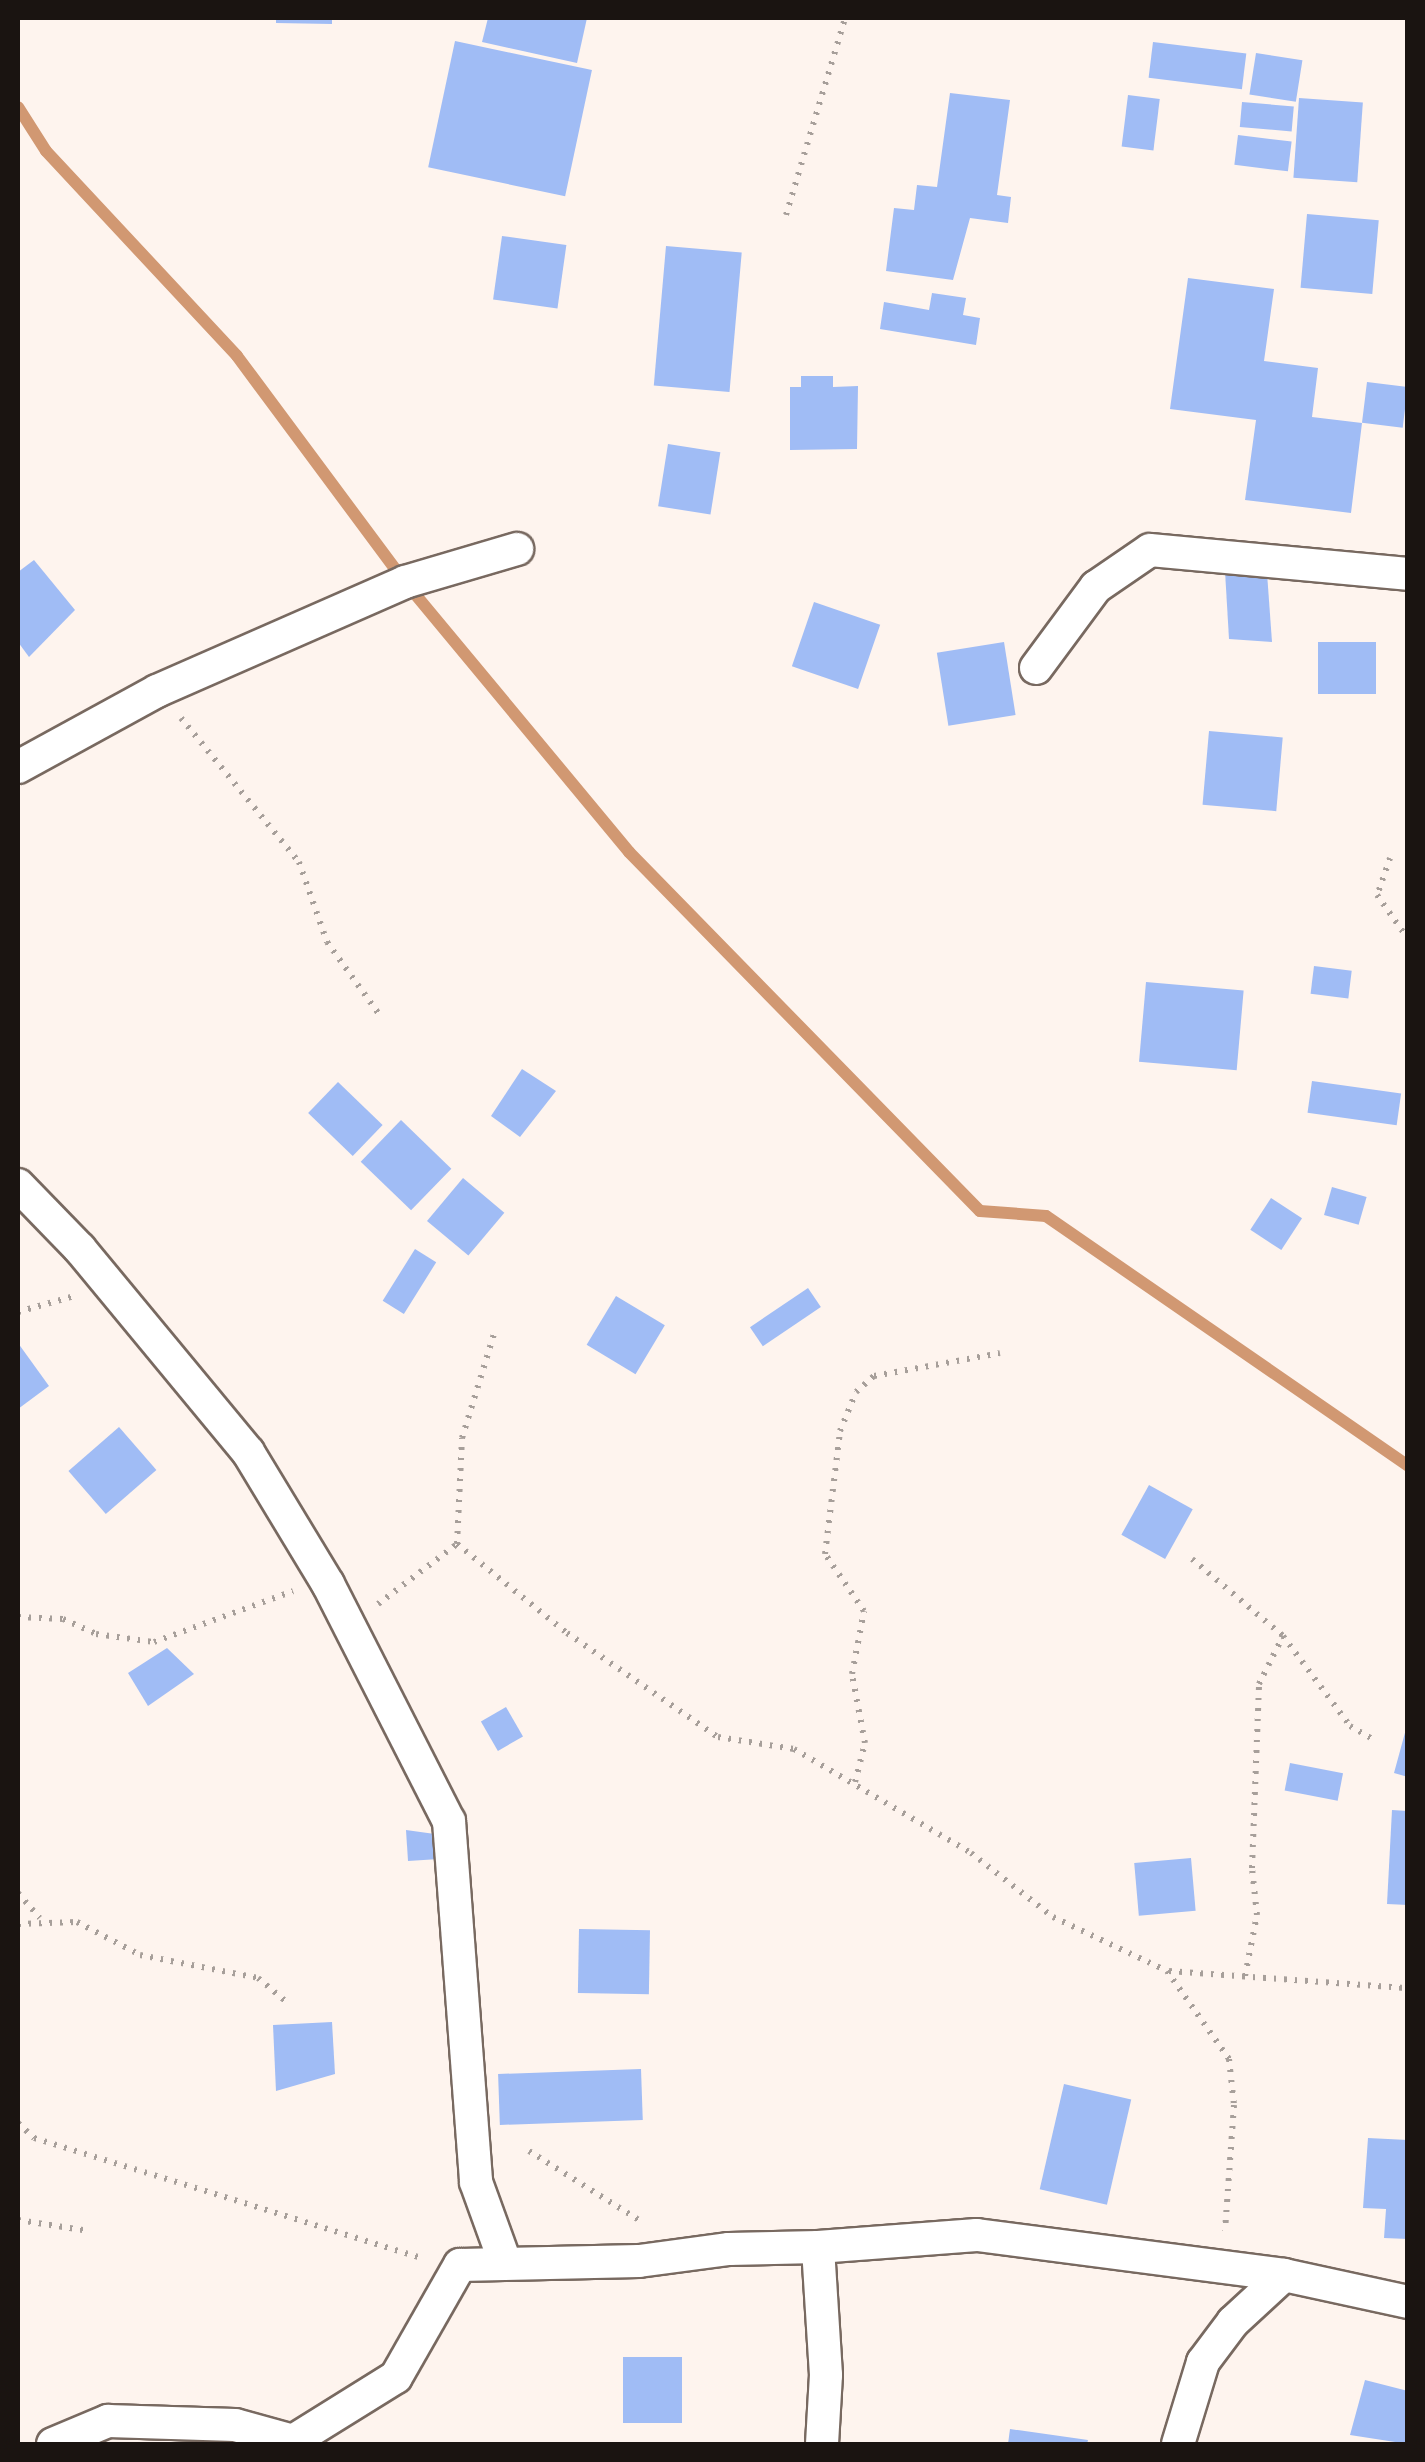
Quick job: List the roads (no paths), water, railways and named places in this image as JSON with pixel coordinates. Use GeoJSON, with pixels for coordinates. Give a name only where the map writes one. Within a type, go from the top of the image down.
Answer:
{"type":"FeatureCollection","features":[{"type":"Feature","properties":{"kind":"street"},"geometry":{"type":"LineString","coordinates":[[18,767],[157,690],[405,582],[517,549]]}},
{"type":"Feature","properties":{"kind":"street"},"geometry":{"type":"LineString","coordinates":[[1036,668],[1096,587],[1150,550],[1408,574]]}},
{"type":"Feature","properties":{"kind":"street"},"geometry":{"type":"LineString","coordinates":[[18,1184],[111,1286],[248,1452],[328,1584],[448,1821],[476,2182],[505,2262]]}},
{"type":"Feature","properties":{"kind":"street"},"geometry":{"type":"LineString","coordinates":[[53,2444],[108,2421],[236,2425],[293,2442],[396,2377],[460,2265],[639,2262],[692,2254],[977,2235],[1284,2275],[1408,2302]]}},
{"type":"Feature","properties":{"kind":"street"},"geometry":{"type":"LineString","coordinates":[[818,2246],[826,2375],[822,2444]]}},
{"type":"Feature","properties":{"kind":"street"},"geometry":{"type":"LineString","coordinates":[[1178,2444],[1203,2362],[1234,2322],[1284,2275]]}},
{"type":"Feature","properties":{"kind":"waterway"},"geometry":{"type":"LineString","coordinates":[[18,107],[46,151],[237,356],[405,582],[629,852],[980,1211],[1046,1216],[1408,1466]]}}]}
